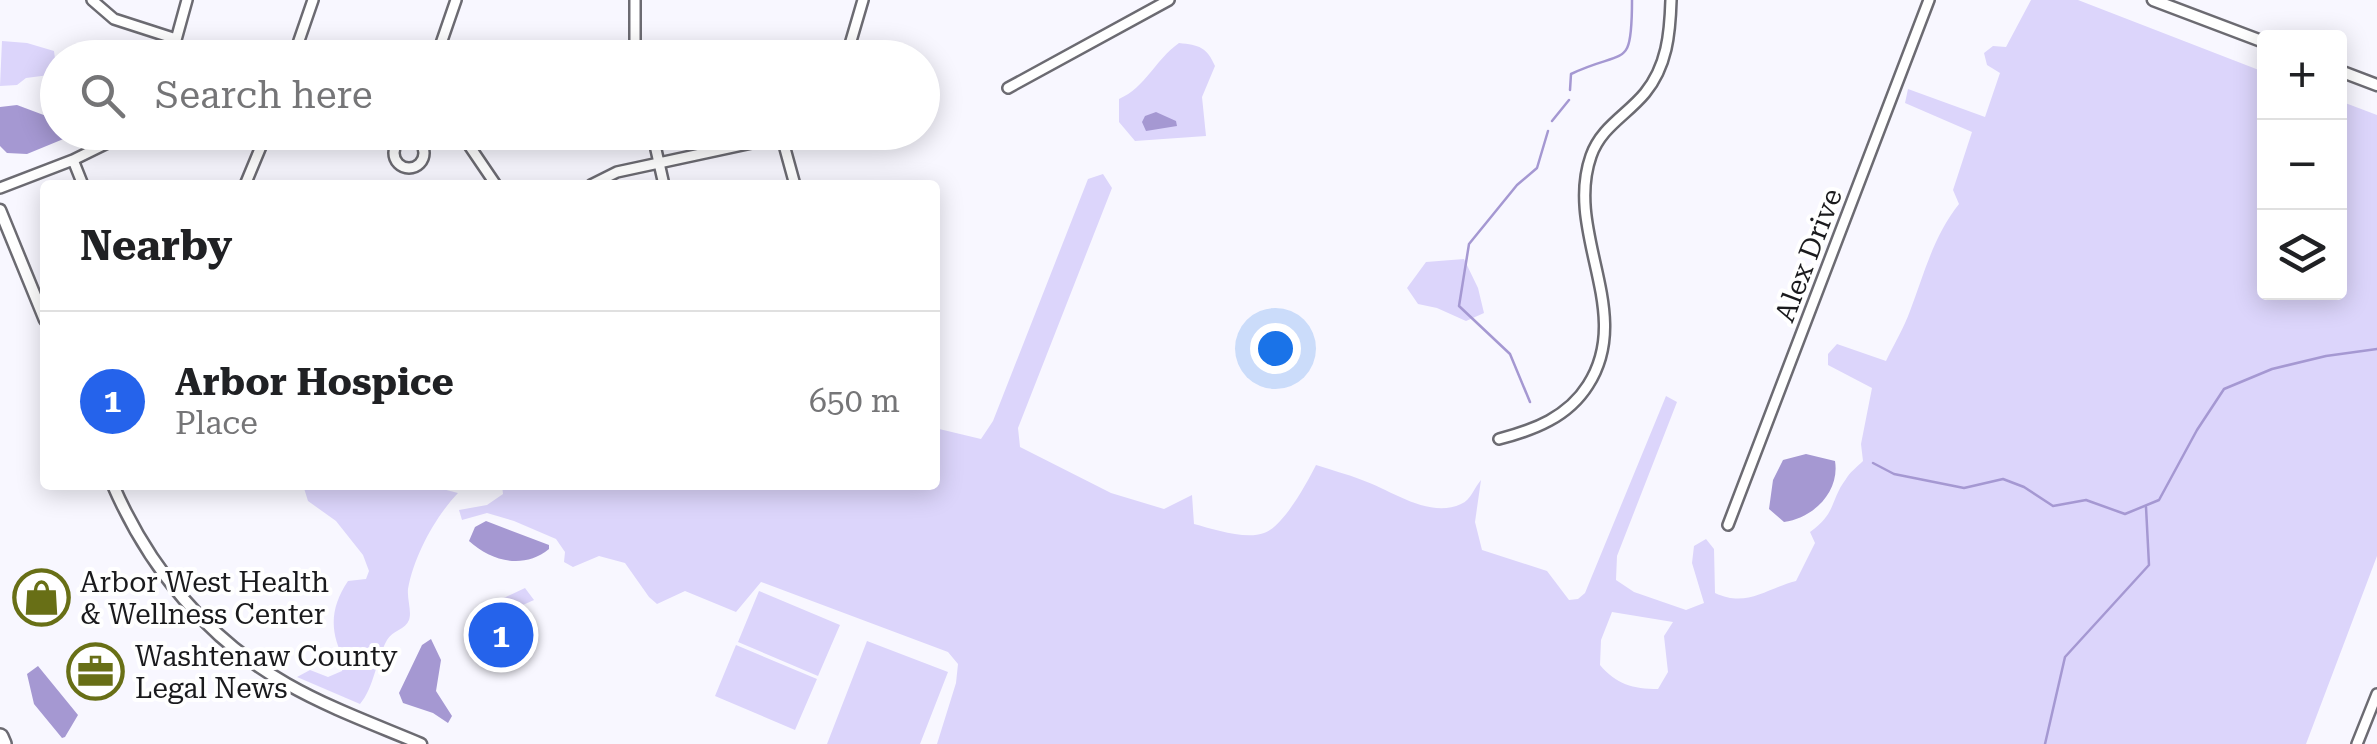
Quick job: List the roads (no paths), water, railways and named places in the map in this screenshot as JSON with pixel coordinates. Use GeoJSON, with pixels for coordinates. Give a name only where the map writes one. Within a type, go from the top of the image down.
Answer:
{"type":"FeatureCollection","features":[{"type":"Feature","properties":{"kind":"street"},"geometry":{"type":"LineString","coordinates":[[92,0],[114,19],[176,39],[187,0]]}},
{"type":"Feature","properties":{"kind":"street"},"geometry":{"type":"LineString","coordinates":[[299,40],[314,0]]}},
{"type":"Feature","properties":{"kind":"street"},"geometry":{"type":"LineString","coordinates":[[442,40],[456,0]]}},
{"type":"Feature","properties":{"kind":"street"},"geometry":{"type":"LineString","coordinates":[[635,40],[636,0]]}},
{"type":"Feature","properties":{"kind":"street"},"geometry":{"type":"LineString","coordinates":[[851,40],[863,0]]}},
{"type":"Feature","properties":{"kind":"street"},"geometry":{"type":"LineString","coordinates":[[1008,88],[1169,0]]}},
{"type":"Feature","properties":{"kind":"street"},"geometry":{"type":"LineString","coordinates":[[1500,439],[1529,431],[1554,418],[1579,400],[1596,373],[1606,340],[1604,304],[1586,218],[1584,181],[1604,132],[1644,95],[1660,71],[1668,46],[1672,0]]}},
{"type":"Feature","properties":{"kind":"street","name":"Alex Drive"},"geometry":{"type":"LineString","coordinates":[[1728,525],[1929,0]]}},
{"type":"Feature","properties":{"kind":"street"},"geometry":{"type":"LineString","coordinates":[[2152,0],[2257,39]]}},
{"type":"Feature","properties":{"kind":"street"},"geometry":{"type":"LineString","coordinates":[[2347,74],[2377,85]]}},
{"type":"Feature","properties":{"kind":"street"},"geometry":{"type":"LineString","coordinates":[[0,188],[93,150]]}},
{"type":"Feature","properties":{"kind":"street"},"geometry":{"type":"LineString","coordinates":[[247,180],[260,150]]}},
{"type":"Feature","properties":{"kind":"street"},"geometry":{"type":"LineString","coordinates":[[472,150],[493,180]]}},
{"type":"Feature","properties":{"kind":"street"},"geometry":{"type":"LineString","coordinates":[[656,150],[663,180]]}},
{"type":"Feature","properties":{"kind":"street"},"geometry":{"type":"LineString","coordinates":[[600,180],[617,172],[713,150]]}},
{"type":"Feature","properties":{"kind":"street"},"geometry":{"type":"LineString","coordinates":[[789,150],[798,180]]}},
{"type":"Feature","properties":{"kind":"street"},"geometry":{"type":"LineString","coordinates":[[73,160],[81,180]]}},
{"type":"Feature","properties":{"kind":"street"},"geometry":{"type":"LineString","coordinates":[[0,210],[40,308]]}},
{"type":"Feature","properties":{"kind":"street"},"geometry":{"type":"LineString","coordinates":[[115,490],[139,538],[169,581],[206,624],[240,653],[290,686],[420,744]]}},
{"type":"Feature","properties":{"kind":"street"},"geometry":{"type":"LineString","coordinates":[[2358,744],[2377,694]]}},
{"type":"Feature","properties":{"kind":"waterway"},"geometry":{"type":"LineString","coordinates":[[1570,90],[1571,74],[1614,58],[1627,48],[1632,0]]}},
{"type":"Feature","properties":{"kind":"waterway"},"geometry":{"type":"LineString","coordinates":[[1552,121],[1569,100]]}},
{"type":"Feature","properties":{"kind":"waterway"},"geometry":{"type":"LineString","coordinates":[[1530,402],[1510,354],[1459,306],[1469,244],[1517,185],[1537,168],[1548,131]]}},
{"type":"Feature","properties":{"kind":"waterway"},"geometry":{"type":"LineString","coordinates":[[1873,463],[1894,474],[1964,488],[2003,479],[2053,506],[2086,500],[2125,514],[2159,500],[2224,389],[2272,369],[2377,349]]}},
{"type":"Feature","properties":{"kind":"waterway"},"geometry":{"type":"LineString","coordinates":[[2045,744],[2065,657],[2149,565],[2146,507]]}},
{"type":"Feature","properties":{"kind":"place","name":"Arbor West Health & Wellness Center"},"geometry":{"type":"Point","coordinates":[41,598]}},
{"type":"Feature","properties":{"kind":"place","name":"Arbor Hospice"},"geometry":{"type":"Point","coordinates":[501,635]}},
{"type":"Feature","properties":{"kind":"place","name":"Washtenaw County Legal News"},"geometry":{"type":"Point","coordinates":[96,672]}}]}
